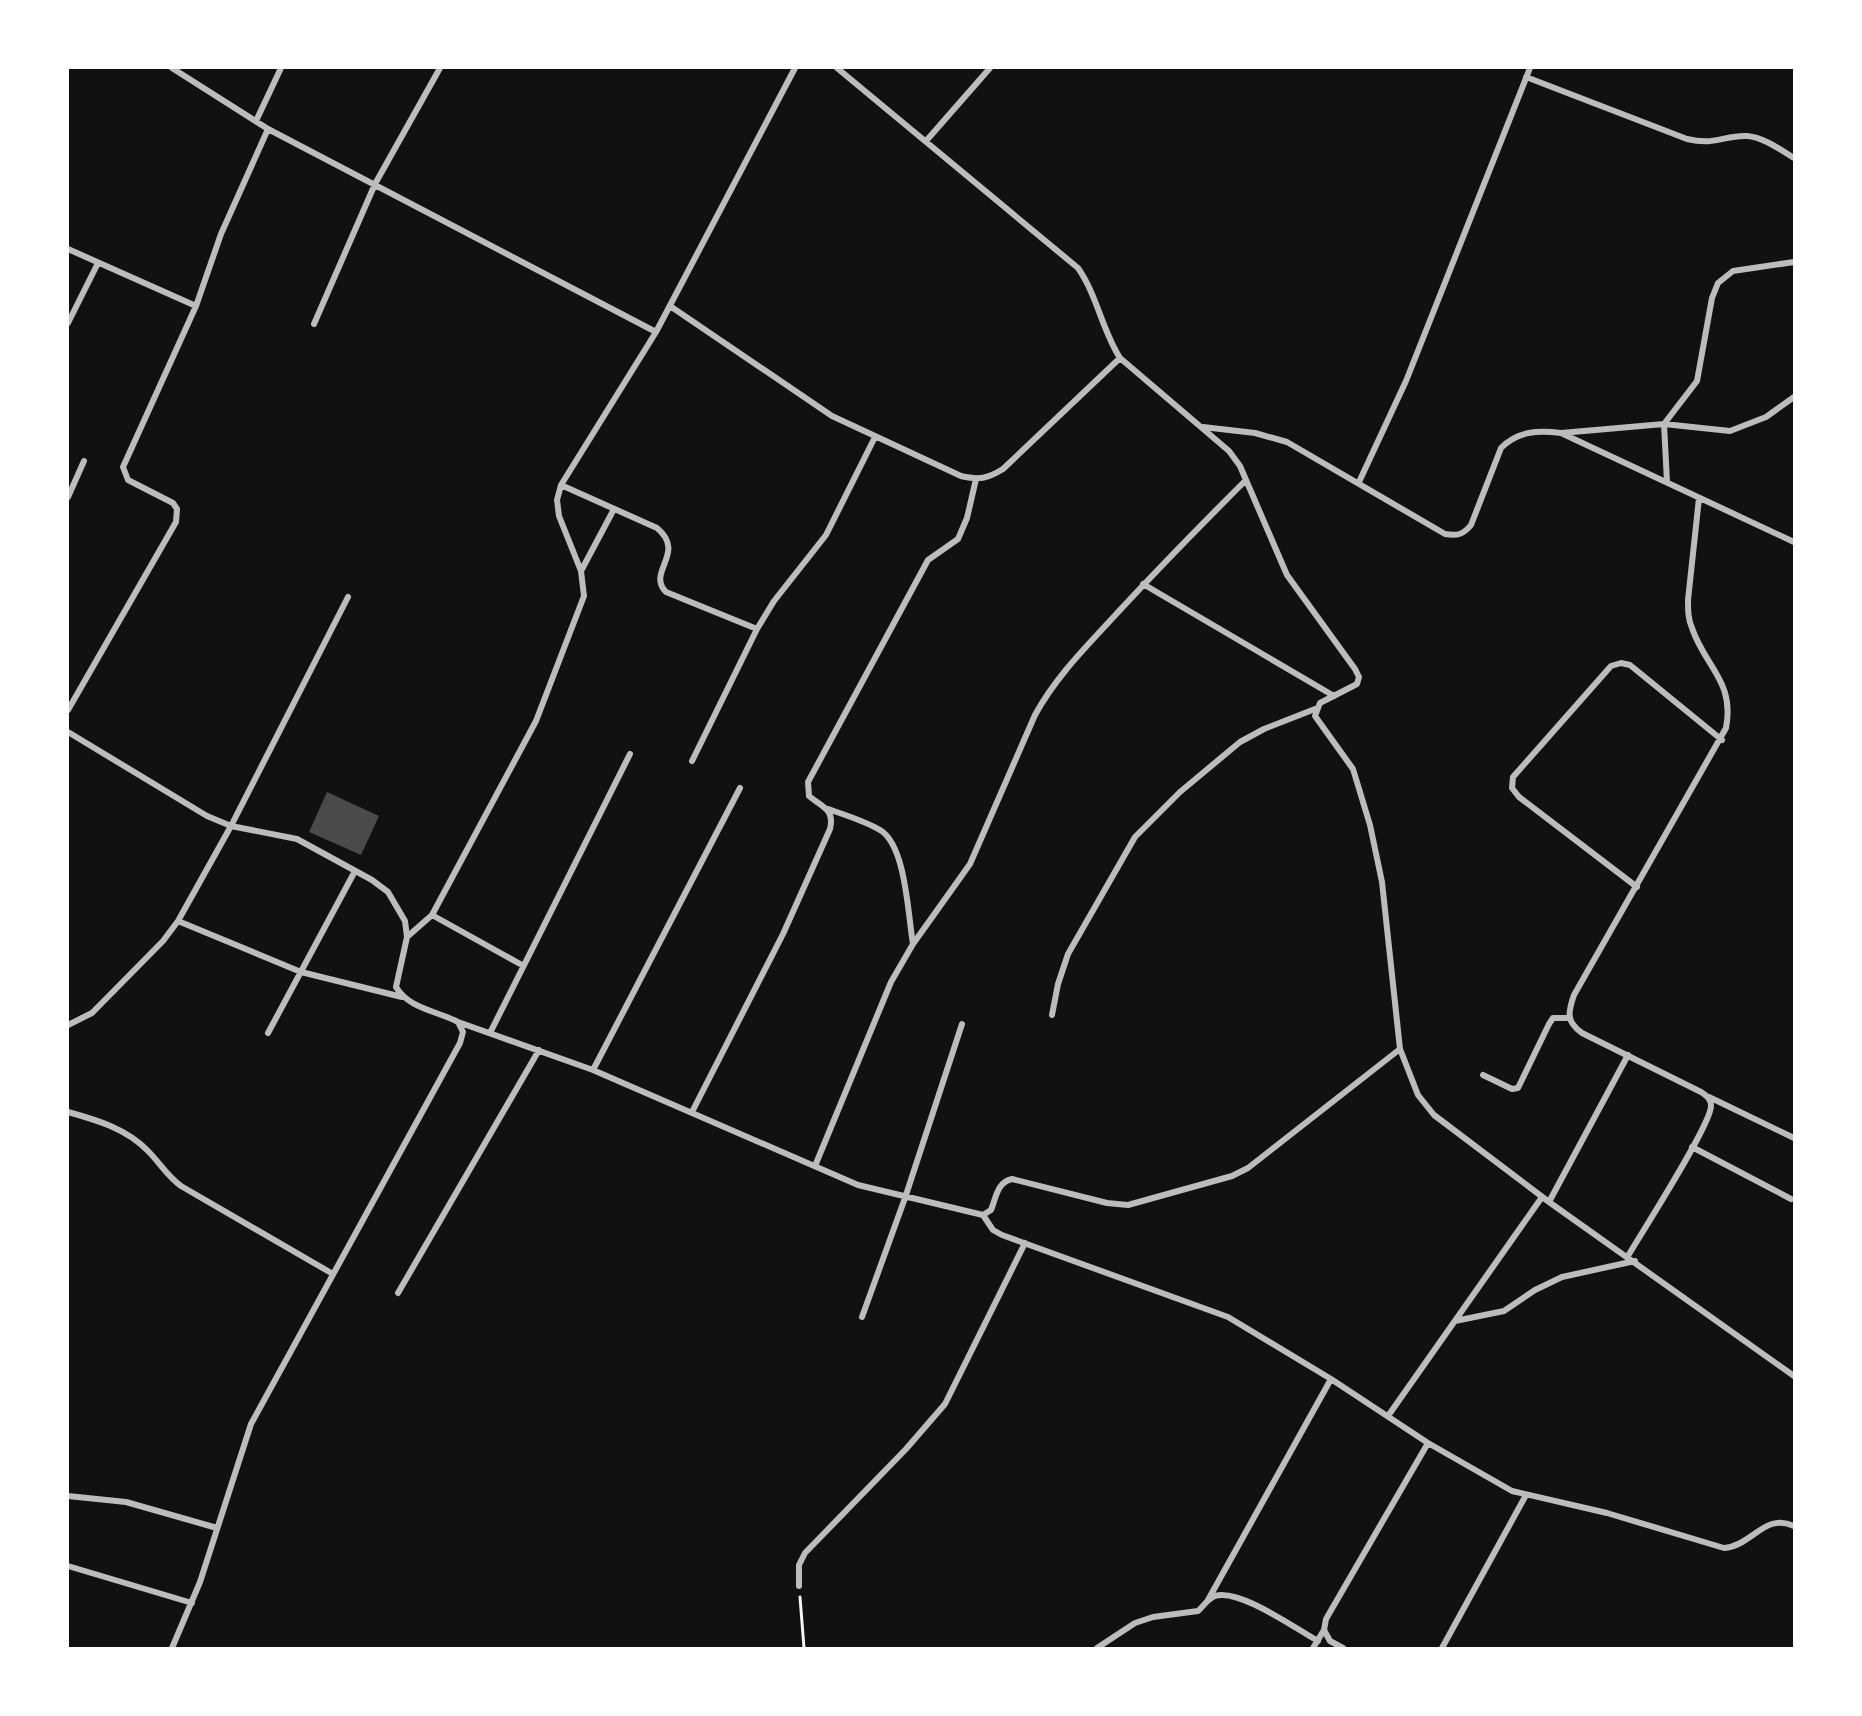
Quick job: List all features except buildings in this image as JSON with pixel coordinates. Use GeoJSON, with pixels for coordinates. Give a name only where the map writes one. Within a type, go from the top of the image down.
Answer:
{"type":"FeatureCollection","features":[{"type":"Feature","properties":{"kind":"street"},"geometry":{"type":"LineString","coordinates":[[256,122],[281,68]]}},
{"type":"Feature","properties":{"kind":"street"},"geometry":{"type":"LineString","coordinates":[[314,324],[375,184],[440,68]]}},
{"type":"Feature","properties":{"kind":"street"},"geometry":{"type":"LineString","coordinates":[[407,937],[432,915],[536,721],[584,596],[581,571],[560,516],[557,500],[561,485],[656,332],[795,68]]}},
{"type":"Feature","properties":{"kind":"street"},"geometry":{"type":"LineString","coordinates":[[837,68],[1078,268],[1086,279],[1113,347],[1120,358],[1229,451],[1240,466],[1287,575],[1359,677],[1350,689],[1320,703],[1316,709],[1264,729],[1226,752],[1180,792],[1135,837],[1068,954],[1058,984],[1052,1014]]}},
{"type":"Feature","properties":{"kind":"street"},"geometry":{"type":"LineString","coordinates":[[926,141],[990,68]]}},
{"type":"Feature","properties":{"kind":"street"},"geometry":{"type":"LineString","coordinates":[[1359,482],[1406,381],[1530,68]]}},
{"type":"Feature","properties":{"kind":"street"},"geometry":{"type":"LineString","coordinates":[[177,69],[268,129],[656,332]]}},
{"type":"Feature","properties":{"kind":"street"},"geometry":{"type":"LineString","coordinates":[[1526,77],[1687,139],[1713,143],[1748,136],[1759,139],[1794,158]]}},
{"type":"Feature","properties":{"kind":"street"},"geometry":{"type":"LineString","coordinates":[[68,710],[176,522],[177,509],[173,503],[128,480],[123,467],[196,306],[221,234],[268,129]]}},
{"type":"Feature","properties":{"kind":"street"},"geometry":{"type":"LineString","coordinates":[[68,249],[196,306]]}},
{"type":"Feature","properties":{"kind":"street"},"geometry":{"type":"LineString","coordinates":[[1667,482],[1664,424],[1697,381],[1712,298],[1718,283],[1733,272],[1794,262]]}},
{"type":"Feature","properties":{"kind":"street"},"geometry":{"type":"LineString","coordinates":[[68,323],[98,263]]}},
{"type":"Feature","properties":{"kind":"street"},"geometry":{"type":"LineString","coordinates":[[670,306],[814,405],[875,437],[961,476],[976,479],[988,479],[1003,469],[1120,358]]}},
{"type":"Feature","properties":{"kind":"street"},"geometry":{"type":"LineString","coordinates":[[1202,428],[1269,435],[1287,442],[1445,534],[1456,536],[1464,533],[1471,525],[1501,448],[1510,440],[1525,433],[1544,431],[1561,433],[1664,424],[1730,431],[1766,417],[1794,397]]}},
{"type":"Feature","properties":{"kind":"street"},"geometry":{"type":"LineString","coordinates":[[1561,433],[1794,542]]}},
{"type":"Feature","properties":{"kind":"street"},"geometry":{"type":"LineString","coordinates":[[692,761],[757,629],[774,601],[826,535],[875,437]]}},
{"type":"Feature","properties":{"kind":"street"},"geometry":{"type":"LineString","coordinates":[[68,496],[84,461]]}},
{"type":"Feature","properties":{"kind":"street"},"geometry":{"type":"LineString","coordinates":[[913,944],[898,858],[891,839],[880,830],[828,809],[809,796],[808,782],[928,560],[958,539],[976,479]]}},
{"type":"Feature","properties":{"kind":"street"},"geometry":{"type":"LineString","coordinates":[[815,1166],[891,982],[913,944],[970,864],[1046,696],[1059,676],[1143,584],[1245,481]]}},
{"type":"Feature","properties":{"kind":"street"},"geometry":{"type":"LineString","coordinates":[[561,485],[665,535],[669,543],[669,553],[659,579],[660,586],[666,592],[757,629]]}},
{"type":"Feature","properties":{"kind":"street"},"geometry":{"type":"LineString","coordinates":[[1699,498],[1688,600],[1689,616],[1696,638],[1725,689],[1728,717],[1722,740],[1574,995],[1569,1018],[1574,1027],[1582,1033],[1794,1138]]}},
{"type":"Feature","properties":{"kind":"street"},"geometry":{"type":"LineString","coordinates":[[581,571],[614,509]]}},
{"type":"Feature","properties":{"kind":"street"},"geometry":{"type":"LineString","coordinates":[[1143,584],[1334,696]]}},
{"type":"Feature","properties":{"kind":"street"},"geometry":{"type":"LineString","coordinates":[[68,1025],[92,1013],[162,941],[178,921],[231,826],[348,597]]}},
{"type":"Feature","properties":{"kind":"street"},"geometry":{"type":"LineString","coordinates":[[1637,887],[1519,797],[1512,788],[1513,777],[1611,666],[1621,663],[1630,665],[1722,740]]}},
{"type":"Feature","properties":{"kind":"street"},"geometry":{"type":"LineString","coordinates":[[1316,709],[1317,723],[1353,769],[1376,848],[1400,1049],[1418,1095],[1434,1115],[1542,1197],[1794,1376]]}},
{"type":"Feature","properties":{"kind":"street"},"geometry":{"type":"LineString","coordinates":[[68,732],[207,816],[231,826],[297,839],[355,870],[388,892],[405,921],[407,937],[396,977],[396,987],[402,997]]}},
{"type":"Feature","properties":{"kind":"street"},"geometry":{"type":"LineString","coordinates":[[490,1033],[522,965],[630,754]]}},
{"type":"Feature","properties":{"kind":"street"},"geometry":{"type":"LineString","coordinates":[[593,1070],[740,788]]}},
{"type":"Feature","properties":{"kind":"street"},"geometry":{"type":"LineString","coordinates":[[692,1113],[783,934],[830,829],[831,815],[828,809]]}},
{"type":"Feature","properties":{"kind":"street"},"geometry":{"type":"LineString","coordinates":[[268,1034],[355,870]]}},
{"type":"Feature","properties":{"kind":"street"},"geometry":{"type":"LineString","coordinates":[[432,915],[522,965]]}},
{"type":"Feature","properties":{"kind":"street"},"geometry":{"type":"LineString","coordinates":[[178,921],[301,972],[402,997],[458,1022],[593,1070],[858,1185],[983,1215],[993,1230],[1211,1309],[1331,1378],[1428,1443],[1499,1484],[1526,1496],[1607,1514],[1724,1548],[1742,1544],[1765,1526],[1776,1521],[1794,1526]]}},
{"type":"Feature","properties":{"kind":"street"},"geometry":{"type":"LineString","coordinates":[[1483,1075],[1512,1089],[1518,1088],[1549,1023],[1553,1018],[1569,1018]]}},
{"type":"Feature","properties":{"kind":"street"},"geometry":{"type":"LineString","coordinates":[[172,1648],[192,1603],[251,1424],[460,1043],[463,1032],[458,1022]]}},
{"type":"Feature","properties":{"kind":"street"},"geometry":{"type":"LineString","coordinates":[[862,1317],[905,1198],[962,1024]]}},
{"type":"Feature","properties":{"kind":"street"},"geometry":{"type":"LineString","coordinates":[[983,1215],[991,1210],[999,1186],[1005,1180],[1012,1179],[1107,1203],[1128,1205],[1232,1176],[1248,1168],[1400,1049]]}},
{"type":"Feature","properties":{"kind":"street"},"geometry":{"type":"LineString","coordinates":[[398,1293],[539,1050]]}},
{"type":"Feature","properties":{"kind":"street"},"geometry":{"type":"LineString","coordinates":[[1549,1202],[1628,1055]]}},
{"type":"Feature","properties":{"kind":"street"},"geometry":{"type":"LineString","coordinates":[[1628,1256],[1710,1113],[1711,1104],[1708,1096]]}},
{"type":"Feature","properties":{"kind":"street"},"geometry":{"type":"LineString","coordinates":[[68,1113],[90,1118],[125,1133],[147,1150],[164,1172],[181,1186],[333,1274]]}},
{"type":"Feature","properties":{"kind":"street"},"geometry":{"type":"LineString","coordinates":[[1692,1147],[1791,1199]]}},
{"type":"Feature","properties":{"kind":"street"},"geometry":{"type":"LineString","coordinates":[[1388,1416],[1542,1197]]}},
{"type":"Feature","properties":{"kind":"street"},"geometry":{"type":"LineString","coordinates":[[800,1586],[799,1565],[806,1552],[899,1457],[945,1404],[1025,1243]]}},
{"type":"Feature","properties":{"kind":"street"},"geometry":{"type":"LineString","coordinates":[[1455,1320],[1504,1311],[1535,1290],[1562,1277],[1635,1261]]}},
{"type":"Feature","properties":{"kind":"street"},"geometry":{"type":"LineString","coordinates":[[1097,1648],[1135,1623],[1153,1617],[1198,1611],[1208,1600],[1331,1378]]}},
{"type":"Feature","properties":{"kind":"street"},"geometry":{"type":"LineString","coordinates":[[1313,1648],[1324,1630],[1326,1619],[1428,1443]]}},
{"type":"Feature","properties":{"kind":"street"},"geometry":{"type":"LineString","coordinates":[[68,1496],[126,1502],[217,1528]]}},
{"type":"Feature","properties":{"kind":"street"},"geometry":{"type":"LineString","coordinates":[[1442,1648],[1526,1496]]}},
{"type":"Feature","properties":{"kind":"street"},"geometry":{"type":"LineString","coordinates":[[68,1566],[192,1603]]}},
{"type":"Feature","properties":{"kind":"street"},"geometry":{"type":"LineString","coordinates":[[1208,1600],[1222,1594],[1239,1597],[1318,1641]]}},
{"type":"Feature","properties":{"kind":"street"},"geometry":{"type":"LineString","coordinates":[[1324,1630],[1330,1641],[1343,1648]]}},
{"type":"Feature","properties":{"kind":"path"},"geometry":{"type":"LineString","coordinates":[[800,1586],[804,1648]]}}]}
